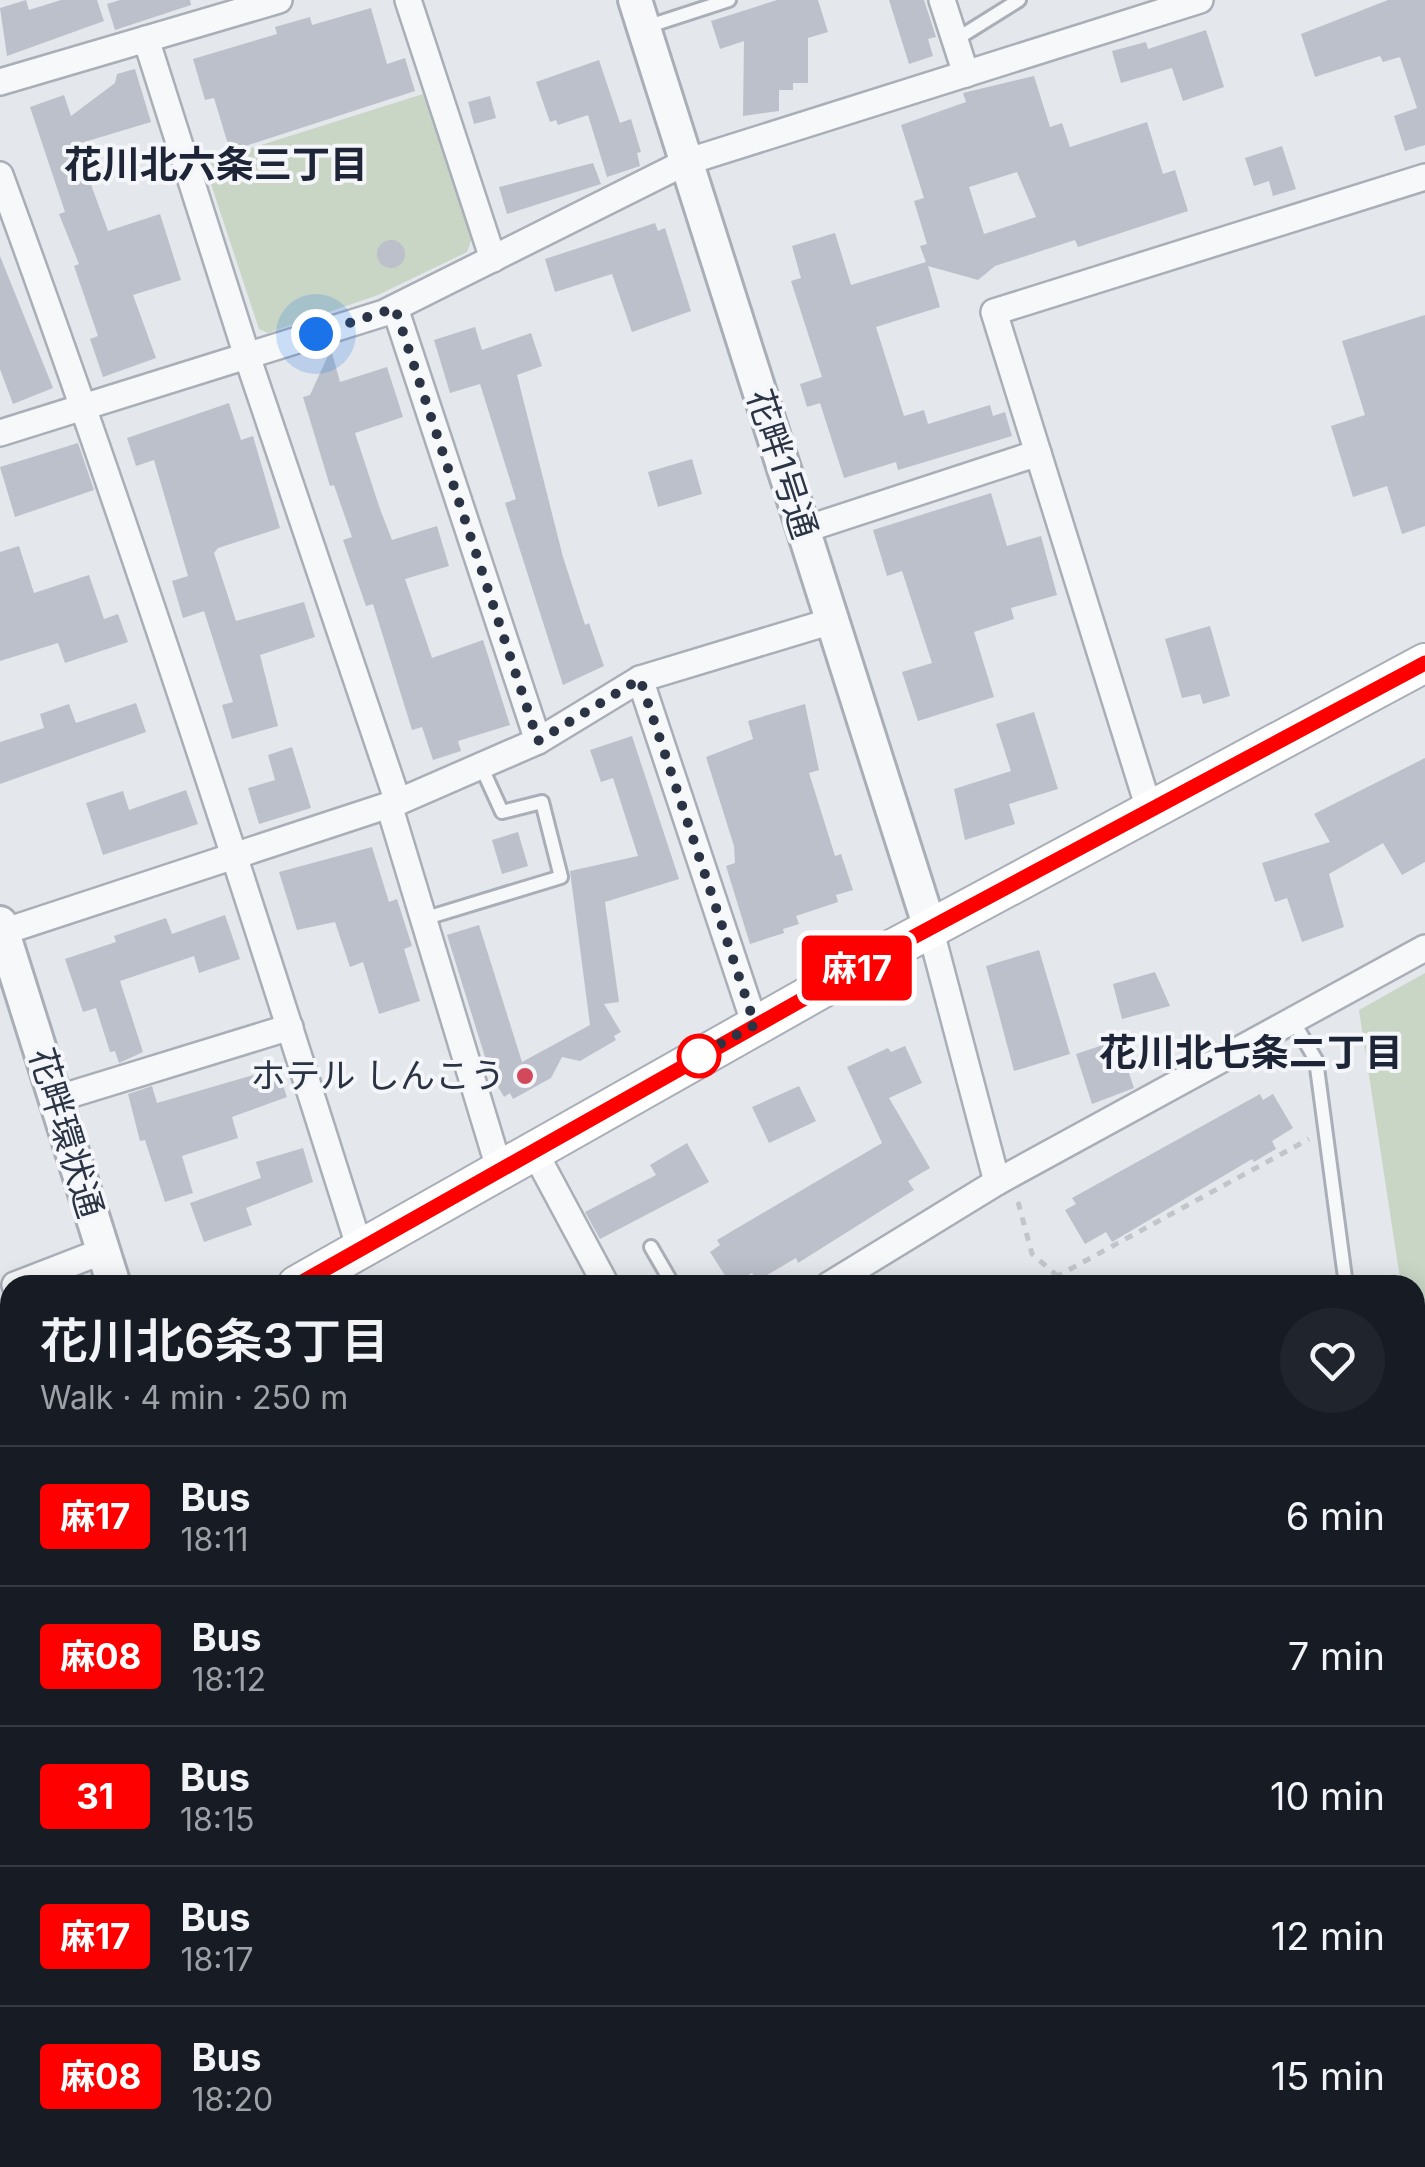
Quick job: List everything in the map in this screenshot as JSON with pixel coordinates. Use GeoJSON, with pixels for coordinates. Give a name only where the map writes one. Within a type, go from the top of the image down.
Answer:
{"type":"FeatureCollection","features":[{"type":"Feature","properties":{"kind":"main road"},"geometry":{"type":"LineString","coordinates":[[314,1275],[533,1148],[930,928],[1425,663]]}},
{"type":"Feature","properties":{"kind":"street"},"geometry":{"type":"LineString","coordinates":[[0,82],[279,0]]}},
{"type":"Feature","properties":{"kind":"street"},"geometry":{"type":"LineString","coordinates":[[408,0],[493,259]]}},
{"type":"Feature","properties":{"kind":"street"},"geometry":{"type":"LineString","coordinates":[[942,0],[966,74]]}},
{"type":"Feature","properties":{"kind":"street"},"geometry":{"type":"LineString","coordinates":[[0,433],[395,308],[686,162],[1200,0]]}},
{"type":"Feature","properties":{"kind":"street","name":"花畔1号通"},"geometry":{"type":"LineString","coordinates":[[639,14],[930,928]]}},
{"type":"Feature","properties":{"kind":"street"},"geometry":{"type":"LineString","coordinates":[[146,39],[394,803],[424,919],[499,1168]]}},
{"type":"Feature","properties":{"kind":"street"},"geometry":{"type":"LineString","coordinates":[[0,175],[85,407],[236,857],[360,1248]]}},
{"type":"Feature","properties":{"kind":"street"},"geometry":{"type":"LineString","coordinates":[[1150,812],[994,312],[1425,178]]}},
{"type":"Feature","properties":{"kind":"street"},"geometry":{"type":"LineString","coordinates":[[395,308],[538,741]]}},
{"type":"Feature","properties":{"kind":"street"},"geometry":{"type":"LineString","coordinates":[[803,530],[1038,453]]}},
{"type":"Feature","properties":{"kind":"street"},"geometry":{"type":"LineString","coordinates":[[1,928],[236,857],[394,803],[538,741],[640,679],[832,622]]}},
{"type":"Feature","properties":{"kind":"street"},"geometry":{"type":"LineString","coordinates":[[640,679],[755,1025]]}},
{"type":"Feature","properties":{"kind":"street","name":"花畔環状通"},"geometry":{"type":"LineString","coordinates":[[1,928],[111,1275]]}},
{"type":"Feature","properties":{"kind":"street"},"geometry":{"type":"LineString","coordinates":[[930,928],[1005,1178]]}},
{"type":"Feature","properties":{"kind":"street"},"geometry":{"type":"LineString","coordinates":[[845,1275],[1005,1178],[1425,948]]}},
{"type":"Feature","properties":{"kind":"street"},"geometry":{"type":"LineString","coordinates":[[56,1099],[290,1027]]}},
{"type":"Feature","properties":{"kind":"street"},"geometry":{"type":"LineString","coordinates":[[533,1148],[601,1275]]}},
{"type":"Feature","properties":{"kind":"street"},"geometry":{"type":"LineString","coordinates":[[41,1275],[103,1251]]}},
{"type":"Feature","properties":{"kind":"lane"},"geometry":{"type":"LineString","coordinates":[[639,14],[730,0]]}},
{"type":"Feature","properties":{"kind":"lane"},"geometry":{"type":"LineString","coordinates":[[955,40],[1018,0]]}},
{"type":"Feature","properties":{"kind":"lane"},"geometry":{"type":"LineString","coordinates":[[424,919],[561,877],[542,802],[502,812],[481,766]]}},
{"type":"Feature","properties":{"kind":"lane"},"geometry":{"type":"LineString","coordinates":[[1293,1020],[1316,1060],[1345,1275]]}},
{"type":"Feature","properties":{"kind":"lane"},"geometry":{"type":"LineString","coordinates":[[651,1247],[667,1275]]}},
{"type":"Feature","properties":{"kind":"path"},"geometry":{"type":"LineString","coordinates":[[1059,1275],[1310,1138],[1306,1121]]}},
{"type":"Feature","properties":{"kind":"path"},"geometry":{"type":"LineString","coordinates":[[1005,1178],[1032,1254],[1056,1275]]}},
{"type":"Feature","properties":{"kind":"green space"},"geometry":{"type":"Polygon","coordinates":[[[423,94],[472,238],[467,252],[378,295],[268,333],[259,329],[204,163],[423,94]]]}},
{"type":"Feature","properties":{"kind":"green space"},"geometry":{"type":"Polygon","coordinates":[[[1425,973],[1425,1275],[1399,1275],[1359,1010],[1425,973]]]}},
{"type":"Feature","properties":{"kind":"building"},"geometry":{"type":"Polygon","coordinates":[[[26,0],[29,10],[61,0],[97,0],[104,21],[7,56],[0,8],[26,0]]]}},
{"type":"Feature","properties":{"kind":"building"},"geometry":{"type":"Polygon","coordinates":[[[120,0],[190,0],[191,5],[115,30],[107,4],[120,0]]]}},
{"type":"Feature","properties":{"kind":"building"},"geometry":{"type":"Polygon","coordinates":[[[777,0],[818,0],[828,32],[808,38],[808,83],[793,83],[793,90],[779,90],[779,111],[743,116],[744,41],[720,49],[711,21],[777,0]]]}},
{"type":"Feature","properties":{"kind":"building"},"geometry":{"type":"Polygon","coordinates":[[[889,0],[924,0],[936,37],[928,39],[933,56],[909,64],[889,0]]]}},
{"type":"Feature","properties":{"kind":"building"},"geometry":{"type":"Polygon","coordinates":[[[1388,0],[1425,0],[1425,145],[1405,151],[1394,116],[1417,108],[1400,57],[1383,62],[1380,56],[1315,77],[1301,34],[1388,0]]]}},
{"type":"Feature","properties":{"kind":"building"},"geometry":{"type":"Polygon","coordinates":[[[371,8],[387,64],[405,58],[415,91],[230,151],[214,98],[205,100],[193,59],[277,34],[275,27],[310,17],[312,25],[371,8]]]}},
{"type":"Feature","properties":{"kind":"building"},"geometry":{"type":"Polygon","coordinates":[[[1206,30],[1224,87],[1183,101],[1172,68],[1121,83],[1112,51],[1146,42],[1148,49],[1206,30]]]}},
{"type":"Feature","properties":{"kind":"building"},"geometry":{"type":"Polygon","coordinates":[[[599,60],[620,123],[631,119],[641,152],[637,153],[640,166],[607,177],[588,115],[558,125],[556,120],[550,122],[536,82],[599,60]]]}},
{"type":"Feature","properties":{"kind":"building"},"geometry":{"type":"Polygon","coordinates":[[[135,69],[151,122],[81,143],[83,151],[79,152],[108,231],[160,214],[181,280],[133,295],[156,358],[103,377],[90,339],[98,336],[74,266],[79,264],[59,214],[65,212],[30,107],[64,95],[71,116],[115,83],[117,74],[135,69]]]}},
{"type":"Feature","properties":{"kind":"building"},"geometry":{"type":"Polygon","coordinates":[[[1034,76],[1050,127],[1062,123],[1070,147],[1147,122],[1163,174],[1175,170],[1188,211],[1078,247],[1075,240],[995,266],[978,280],[928,266],[940,307],[876,327],[904,416],[924,410],[928,424],[990,405],[993,416],[1005,412],[1012,436],[898,470],[896,462],[844,478],[820,403],[807,407],[800,384],[822,377],[791,281],[801,278],[792,246],[835,233],[851,285],[926,262],[920,246],[927,244],[914,201],[924,198],[901,125],[966,102],[963,93],[1034,76]],[[1017,172],[969,187],[984,234],[1036,217],[1017,172]]]}},
{"type":"Feature","properties":{"kind":"building"},"geometry":{"type":"Polygon","coordinates":[[[490,96],[496,118],[474,124],[468,102],[490,96]]]}},
{"type":"Feature","properties":{"kind":"building"},"geometry":{"type":"Polygon","coordinates":[[[1282,146],[1296,189],[1273,196],[1269,181],[1254,186],[1245,158],[1282,146]]]}},
{"type":"Feature","properties":{"kind":"building"},"geometry":{"type":"Polygon","coordinates":[[[593,163],[601,184],[507,214],[499,187],[593,163]]]}},
{"type":"Feature","properties":{"kind":"building"},"geometry":{"type":"Polygon","coordinates":[[[655,223],[658,231],[665,228],[691,311],[632,332],[612,274],[555,292],[545,259],[655,223]]]}},
{"type":"Feature","properties":{"kind":"building"},"geometry":{"type":"Polygon","coordinates":[[[391,240],[401,244],[405,254],[401,264],[391,268],[381,264],[377,254],[381,244],[391,240]]]}},
{"type":"Feature","properties":{"kind":"building"},"geometry":{"type":"Polygon","coordinates":[[[0,256],[53,388],[13,404],[0,369],[0,256]]]}},
{"type":"Feature","properties":{"kind":"building"},"geometry":{"type":"Polygon","coordinates":[[[1425,315],[1425,526],[1402,534],[1387,486],[1353,497],[1331,426],[1365,415],[1342,341],[1425,315]]]}},
{"type":"Feature","properties":{"kind":"building"},"geometry":{"type":"Polygon","coordinates":[[[475,327],[482,350],[531,333],[542,366],[517,375],[563,557],[585,625],[589,623],[604,666],[563,685],[505,503],[516,499],[480,384],[450,393],[434,340],[475,327]]]}},
{"type":"Feature","properties":{"kind":"building"},"geometry":{"type":"Polygon","coordinates":[[[331,349],[340,382],[387,367],[403,417],[355,433],[380,509],[392,540],[437,526],[449,566],[405,579],[432,658],[483,640],[510,725],[458,741],[461,751],[433,760],[422,727],[412,730],[373,604],[366,606],[343,540],[352,537],[334,485],[330,486],[303,397],[310,395],[331,349]]]}},
{"type":"Feature","properties":{"kind":"building"},"geometry":{"type":"Polygon","coordinates":[[[229,403],[241,440],[253,436],[280,528],[218,548],[214,553],[236,621],[304,602],[315,637],[260,655],[278,726],[232,739],[222,705],[233,702],[204,611],[183,618],[172,581],[188,576],[154,460],[136,466],[127,438],[229,403]]]}},
{"type":"Feature","properties":{"kind":"building"},"geometry":{"type":"Polygon","coordinates":[[[78,443],[94,490],[15,517],[0,467],[78,443]]]}},
{"type":"Feature","properties":{"kind":"building"},"geometry":{"type":"Polygon","coordinates":[[[692,459],[702,494],[658,507],[648,472],[692,459]]]}},
{"type":"Feature","properties":{"kind":"building"},"geometry":{"type":"Polygon","coordinates":[[[991,493],[1007,546],[1041,536],[1057,595],[1011,608],[1014,619],[974,632],[994,697],[918,721],[902,672],[932,663],[902,571],[887,576],[873,530],[991,493]]]}},
{"type":"Feature","properties":{"kind":"building"},"geometry":{"type":"Polygon","coordinates":[[[19,546],[34,593],[89,575],[104,619],[118,614],[128,642],[65,663],[58,643],[0,661],[0,552],[19,546]]]}},
{"type":"Feature","properties":{"kind":"building"},"geometry":{"type":"Polygon","coordinates":[[[1210,626],[1230,696],[1203,704],[1200,694],[1182,698],[1165,639],[1210,626]]]}},
{"type":"Feature","properties":{"kind":"building"},"geometry":{"type":"Polygon","coordinates":[[[136,703],[146,732],[0,784],[0,742],[44,728],[40,714],[69,704],[76,723],[136,703]]]}},
{"type":"Feature","properties":{"kind":"building"},"geometry":{"type":"Polygon","coordinates":[[[805,704],[819,770],[809,773],[835,856],[841,854],[853,890],[836,895],[838,902],[796,916],[799,924],[783,929],[784,933],[750,944],[726,866],[735,863],[734,846],[706,757],[753,739],[748,721],[805,704]]]}},
{"type":"Feature","properties":{"kind":"building"},"geometry":{"type":"Polygon","coordinates":[[[1034,712],[1058,789],[1009,804],[1015,824],[965,840],[954,789],[1011,771],[996,724],[1034,712]]]}},
{"type":"Feature","properties":{"kind":"building"},"geometry":{"type":"Polygon","coordinates":[[[632,736],[679,879],[605,902],[619,1002],[604,1004],[621,1032],[614,1036],[616,1040],[580,1061],[562,1057],[551,1078],[513,1099],[510,1093],[504,1097],[490,1073],[447,935],[479,925],[522,1062],[590,1025],[570,871],[638,856],[613,778],[601,782],[590,750],[632,736]]]}},
{"type":"Feature","properties":{"kind":"building"},"geometry":{"type":"Polygon","coordinates":[[[292,747],[311,808],[259,824],[248,788],[275,780],[268,755],[292,747]]]}},
{"type":"Feature","properties":{"kind":"building"},"geometry":{"type":"Polygon","coordinates":[[[1425,758],[1425,862],[1402,875],[1383,843],[1329,874],[1344,927],[1302,942],[1287,898],[1275,902],[1262,863],[1330,842],[1314,814],[1425,758]]]}},
{"type":"Feature","properties":{"kind":"building"},"geometry":{"type":"Polygon","coordinates":[[[186,790],[198,824],[103,855],[86,803],[123,791],[129,810],[186,790]]]}},
{"type":"Feature","properties":{"kind":"building"},"geometry":{"type":"Polygon","coordinates":[[[518,832],[528,866],[502,874],[492,840],[518,832]]]}},
{"type":"Feature","properties":{"kind":"building"},"geometry":{"type":"Polygon","coordinates":[[[372,847],[389,902],[397,899],[412,946],[404,949],[420,1001],[379,1014],[363,962],[350,967],[335,922],[297,930],[279,872],[372,847]]]}},
{"type":"Feature","properties":{"kind":"building"},"geometry":{"type":"Polygon","coordinates":[[[225,915],[240,959],[199,973],[194,956],[120,981],[143,1052],[119,1063],[115,1051],[110,1052],[96,1008],[83,1012],[65,959],[116,942],[114,936],[166,918],[172,934],[225,915]]]}},
{"type":"Feature","properties":{"kind":"building"},"geometry":{"type":"Polygon","coordinates":[[[1039,950],[1070,1054],[1014,1071],[986,966],[1039,950]]]}},
{"type":"Feature","properties":{"kind":"building"},"geometry":{"type":"Polygon","coordinates":[[[1155,972],[1170,1006],[1122,1019],[1113,984],[1155,972]]]}},
{"type":"Feature","properties":{"kind":"building"},"geometry":{"type":"Polygon","coordinates":[[[1118,1040],[1134,1088],[1092,1104],[1076,1054],[1118,1040]]]}},
{"type":"Feature","properties":{"kind":"building"},"geometry":{"type":"Polygon","coordinates":[[[905,1046],[922,1083],[889,1098],[930,1168],[908,1181],[914,1190],[798,1263],[796,1258],[767,1275],[725,1275],[710,1252],[720,1245],[717,1240],[882,1143],[847,1067],[888,1048],[891,1052],[905,1046]]]}},
{"type":"Feature","properties":{"kind":"building"},"geometry":{"type":"Polygon","coordinates":[[[277,1068],[287,1097],[232,1117],[238,1138],[182,1156],[193,1193],[165,1202],[145,1140],[140,1141],[128,1094],[152,1086],[157,1103],[277,1068]]]}},
{"type":"Feature","properties":{"kind":"building"},"geometry":{"type":"Polygon","coordinates":[[[799,1086],[816,1121],[769,1143],[752,1107],[799,1086]]]}},
{"type":"Feature","properties":{"kind":"building"},"geometry":{"type":"Polygon","coordinates":[[[1260,1094],[1263,1100],[1273,1094],[1293,1128],[1272,1141],[1276,1149],[1254,1162],[1252,1159],[1112,1242],[1106,1232],[1085,1244],[1065,1210],[1076,1204],[1072,1198],[1260,1094]]]}},
{"type":"Feature","properties":{"kind":"building"},"geometry":{"type":"Polygon","coordinates":[[[687,1143],[709,1182],[600,1239],[585,1212],[656,1175],[650,1165],[687,1143]]]}},
{"type":"Feature","properties":{"kind":"building"},"geometry":{"type":"Polygon","coordinates":[[[303,1148],[313,1182],[246,1208],[252,1225],[204,1242],[190,1203],[261,1178],[256,1162],[303,1148]]]}},
{"type":"Feature","properties":{"kind":"bus line","name":"麻17"},"geometry":{"type":"LineString","coordinates":[[314,1275],[533,1148],[906,941],[1425,663]]}},
{"type":"Feature","properties":{"kind":"place","name":"ホテル しんこう"},"geometry":{"type":"Point","coordinates":[525,1076]}},
{"type":"Feature","properties":{"kind":"district","name":"花川北六条三丁目"},"geometry":{"type":"Point","coordinates":[216,165]}},
{"type":"Feature","properties":{"kind":"district","name":"花川北七条二丁目"},"geometry":{"type":"Point","coordinates":[1251,1053]}},
{"type":"Feature","properties":{"kind":"route"},"geometry":{"type":"LineString","coordinates":[[316,334],[395,308],[538,741],[640,679],[755,1025],[691,1060],[699,1056]]}}]}
